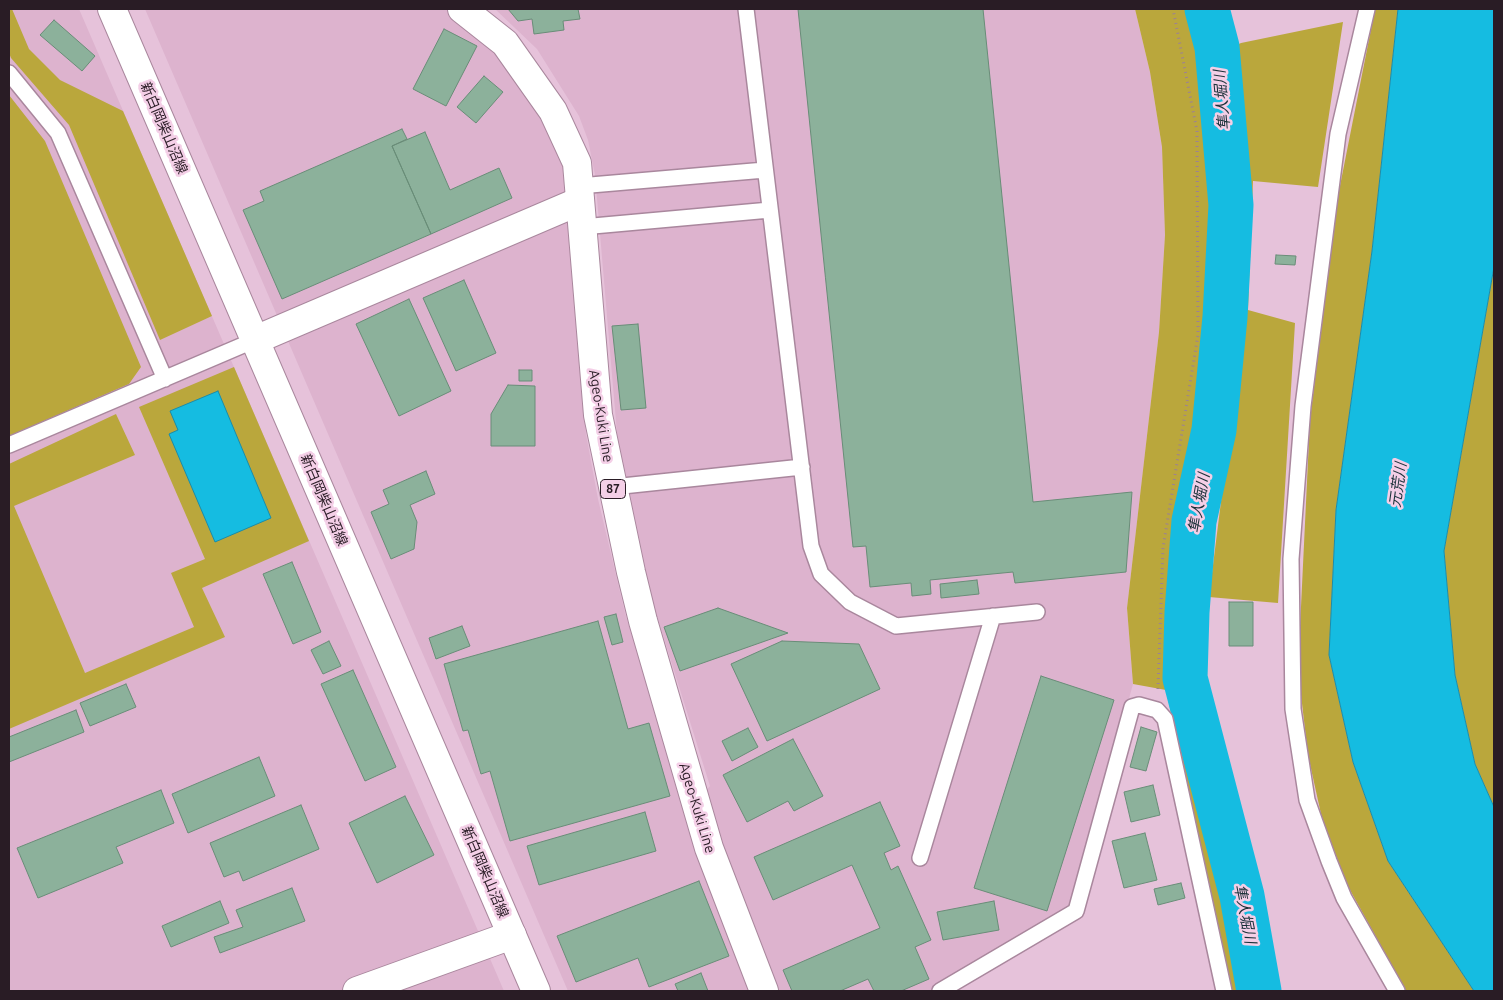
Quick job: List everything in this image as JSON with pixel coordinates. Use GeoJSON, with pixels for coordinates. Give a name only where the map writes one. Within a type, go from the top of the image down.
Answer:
{"type":"FeatureCollection","features":[{"type":"Feature","properties":{"kind":"street","name":"新白岡柴山沼線"},"geometry":{"type":"LineString","coordinates":[[112,9],[536,991]]}},
{"type":"Feature","properties":{"kind":"street","name":"Ageo-Kuki Line"},"geometry":{"type":"LineString","coordinates":[[462,9],[505,43],[553,111],[577,163],[598,415],[642,621],[708,848],[764,991]]}},
{"type":"Feature","properties":{"kind":"street"},"geometry":{"type":"LineString","coordinates":[[255,340],[580,205]]}},
{"type":"Feature","properties":{"kind":"street"},"geometry":{"type":"LineString","coordinates":[[357,991],[512,935]]}},
{"type":"Feature","properties":{"kind":"lane"},"geometry":{"type":"LineString","coordinates":[[746,9],[811,546],[821,574],[850,602],[896,626],[1037,612]]}},
{"type":"Feature","properties":{"kind":"lane"},"geometry":{"type":"LineString","coordinates":[[1367,9],[1338,134],[1303,406],[1291,559],[1293,709],[1307,800],[1329,861],[1344,898],[1396,991]]}},
{"type":"Feature","properties":{"kind":"lane"},"geometry":{"type":"LineString","coordinates":[[9,73],[58,133],[165,379]]}},
{"type":"Feature","properties":{"kind":"lane"},"geometry":{"type":"LineString","coordinates":[[580,205],[765,170]]}},
{"type":"Feature","properties":{"kind":"lane"},"geometry":{"type":"LineString","coordinates":[[580,205],[770,210]]}},
{"type":"Feature","properties":{"kind":"lane"},"geometry":{"type":"LineString","coordinates":[[9,446],[255,340]]}},
{"type":"Feature","properties":{"kind":"lane"},"geometry":{"type":"LineString","coordinates":[[613,487],[802,467]]}},
{"type":"Feature","properties":{"kind":"lane"},"geometry":{"type":"LineString","coordinates":[[920,858],[993,616]]}},
{"type":"Feature","properties":{"kind":"lane"},"geometry":{"type":"LineString","coordinates":[[940,991],[1076,910],[1132,707],[1139,705],[1157,710],[1165,719],[1224,991]]}},
{"type":"Feature","properties":{"kind":"path"},"geometry":{"type":"LineString","coordinates":[[1157,710],[1163,548],[1198,335],[1197,131],[1173,9]]}},
{"type":"Feature","properties":{"kind":"shaded area"},"geometry":{"type":"Polygon","coordinates":[[[9,9],[79,9],[504,991],[9,991],[9,9]]]}},
{"type":"Feature","properties":{"kind":"shaded area"},"geometry":{"type":"Polygon","coordinates":[[[9,9],[12,9],[29,49],[60,80],[123,111],[212,316],[160,340],[69,125],[11,58],[9,53],[9,9]]]}},
{"type":"Feature","properties":{"kind":"shaded area"},"geometry":{"type":"Polygon","coordinates":[[[145,9],[447,9],[517,73],[553,132],[564,171],[586,434],[598,499],[625,613],[702,864],[750,991],[568,991],[145,9]]]}},
{"type":"Feature","properties":{"kind":"shaded area"},"geometry":{"type":"Polygon","coordinates":[[[495,9],[1135,9],[1150,72],[1162,147],[1165,235],[1159,332],[1127,608],[1133,684],[1073,903],[1065,911],[929,991],[779,991],[703,794],[710,786],[652,600],[624,477],[618,445],[595,175],[588,140],[579,116],[537,49],[495,9]]]}},
{"type":"Feature","properties":{"kind":"shaded area"},"geometry":{"type":"Polygon","coordinates":[[[1135,9],[1191,9],[1213,108],[1220,208],[1214,313],[1200,431],[1178,523],[1170,594],[1174,690],[1209,838],[1235,929],[1247,991],[1232,991],[1166,690],[1133,684],[1127,608],[1159,332],[1165,235],[1162,147],[1150,72],[1135,9]]]}},
{"type":"Feature","properties":{"kind":"shaded area"},"geometry":{"type":"Polygon","coordinates":[[[1375,9],[1398,9],[1372,251],[1336,510],[1329,655],[1353,762],[1388,861],[1474,991],[1406,991],[1340,872],[1321,814],[1308,755],[1298,669],[1310,419],[1337,201],[1375,9]]]}},
{"type":"Feature","properties":{"kind":"shaded area"},"geometry":{"type":"Polygon","coordinates":[[[1343,22],[1318,187],[1253,181],[1248,310],[1295,323],[1278,603],[1209,597],[1237,374],[1233,305],[1244,171],[1224,51],[1241,43],[1343,22]]]}},
{"type":"Feature","properties":{"kind":"shaded area"},"geometry":{"type":"Polygon","coordinates":[[[9,95],[45,141],[141,367],[129,384],[9,436],[9,95]]]}},
{"type":"Feature","properties":{"kind":"shaded area"},"geometry":{"type":"Polygon","coordinates":[[[1494,267],[1494,807],[1475,764],[1455,675],[1444,551],[1494,267]]]}},
{"type":"Feature","properties":{"kind":"shaded area"},"geometry":{"type":"Polygon","coordinates":[[[234,367],[309,541],[202,588],[225,637],[9,729],[9,464],[116,414],[135,455],[14,506],[85,673],[194,627],[171,573],[205,559],[139,407],[234,367]]]}},
{"type":"Feature","properties":{"kind":"water","name":"元荒川"},"geometry":{"type":"Polygon","coordinates":[[[1398,9],[1494,9],[1494,267],[1444,551],[1455,675],[1475,764],[1494,807],[1494,991],[1474,991],[1388,861],[1353,762],[1329,655],[1336,510],[1372,251],[1398,9]]]}},
{"type":"Feature","properties":{"kind":"water"},"geometry":{"type":"Polygon","coordinates":[[[218,391],[271,518],[215,542],[169,434],[178,430],[170,411],[218,391]]]}},
{"type":"Feature","properties":{"kind":"building"},"geometry":{"type":"Polygon","coordinates":[[[508,9],[578,9],[580,19],[563,21],[564,30],[534,34],[532,19],[518,21],[508,9]]]}},
{"type":"Feature","properties":{"kind":"building"},"geometry":{"type":"Polygon","coordinates":[[[798,9],[983,9],[1033,502],[1132,492],[1126,572],[1015,583],[1013,572],[930,580],[931,594],[912,596],[911,583],[870,587],[866,546],[853,547],[798,9]]]}},
{"type":"Feature","properties":{"kind":"building"},"geometry":{"type":"Polygon","coordinates":[[[54,20],[95,56],[82,71],[40,35],[54,20]]]}},
{"type":"Feature","properties":{"kind":"building"},"geometry":{"type":"Polygon","coordinates":[[[444,29],[477,46],[446,106],[413,89],[444,29]]]}},
{"type":"Feature","properties":{"kind":"building"},"geometry":{"type":"Polygon","coordinates":[[[484,76],[503,92],[476,123],[457,107],[484,76]]]}},
{"type":"Feature","properties":{"kind":"building"},"geometry":{"type":"Polygon","coordinates":[[[402,129],[407,139],[392,146],[431,234],[282,299],[243,210],[264,201],[260,191],[402,129]]]}},
{"type":"Feature","properties":{"kind":"building"},"geometry":{"type":"Polygon","coordinates":[[[425,132],[450,190],[499,168],[512,198],[431,234],[392,146],[425,132]]]}},
{"type":"Feature","properties":{"kind":"building"},"geometry":{"type":"Polygon","coordinates":[[[1276,255],[1296,256],[1295,265],[1275,264],[1276,255]]]}},
{"type":"Feature","properties":{"kind":"building"},"geometry":{"type":"Polygon","coordinates":[[[464,280],[496,353],[456,371],[423,298],[464,280]]]}},
{"type":"Feature","properties":{"kind":"building"},"geometry":{"type":"Polygon","coordinates":[[[409,299],[451,391],[399,416],[356,324],[409,299]]]}},
{"type":"Feature","properties":{"kind":"building"},"geometry":{"type":"Polygon","coordinates":[[[638,324],[646,408],[621,410],[612,326],[638,324]]]}},
{"type":"Feature","properties":{"kind":"building"},"geometry":{"type":"Polygon","coordinates":[[[519,370],[532,370],[532,381],[519,381],[519,370]]]}},
{"type":"Feature","properties":{"kind":"building"},"geometry":{"type":"Polygon","coordinates":[[[508,385],[535,386],[535,446],[491,446],[491,414],[508,385]]]}},
{"type":"Feature","properties":{"kind":"building"},"geometry":{"type":"Polygon","coordinates":[[[426,471],[435,494],[410,505],[417,522],[414,549],[391,559],[371,512],[389,504],[383,490],[426,471]]]}},
{"type":"Feature","properties":{"kind":"building"},"geometry":{"type":"Polygon","coordinates":[[[292,562],[321,632],[293,644],[263,574],[292,562]]]}},
{"type":"Feature","properties":{"kind":"building"},"geometry":{"type":"Polygon","coordinates":[[[977,580],[979,594],[941,598],[940,584],[977,580]]]}},
{"type":"Feature","properties":{"kind":"building"},"geometry":{"type":"Polygon","coordinates":[[[1229,602],[1253,602],[1253,646],[1229,646],[1229,602]]]}},
{"type":"Feature","properties":{"kind":"building"},"geometry":{"type":"Polygon","coordinates":[[[718,608],[788,633],[680,671],[664,627],[718,608]]]}},
{"type":"Feature","properties":{"kind":"building"},"geometry":{"type":"Polygon","coordinates":[[[616,614],[623,642],[612,645],[604,617],[616,614]]]}},
{"type":"Feature","properties":{"kind":"building"},"geometry":{"type":"Polygon","coordinates":[[[598,621],[628,729],[649,723],[670,796],[510,841],[490,771],[481,774],[468,730],[463,731],[444,664],[598,621]]]}},
{"type":"Feature","properties":{"kind":"building"},"geometry":{"type":"Polygon","coordinates":[[[462,626],[470,646],[436,659],[429,638],[462,626]]]}},
{"type":"Feature","properties":{"kind":"building"},"geometry":{"type":"Polygon","coordinates":[[[329,641],[341,666],[323,674],[311,650],[329,641]]]}},
{"type":"Feature","properties":{"kind":"building"},"geometry":{"type":"Polygon","coordinates":[[[782,641],[859,644],[880,689],[767,741],[731,664],[782,641]]]}},
{"type":"Feature","properties":{"kind":"building"},"geometry":{"type":"Polygon","coordinates":[[[353,670],[396,767],[365,781],[321,684],[353,670]]]}},
{"type":"Feature","properties":{"kind":"building"},"geometry":{"type":"Polygon","coordinates":[[[1041,676],[1114,700],[1047,911],[974,888],[1041,676]]]}},
{"type":"Feature","properties":{"kind":"building"},"geometry":{"type":"Polygon","coordinates":[[[126,684],[136,707],[90,726],[80,703],[126,684]]]}},
{"type":"Feature","properties":{"kind":"building"},"geometry":{"type":"Polygon","coordinates":[[[76,710],[84,732],[9,762],[9,737],[76,710]]]}},
{"type":"Feature","properties":{"kind":"building"},"geometry":{"type":"Polygon","coordinates":[[[1141,727],[1157,732],[1146,771],[1130,767],[1141,727]]]}},
{"type":"Feature","properties":{"kind":"building"},"geometry":{"type":"Polygon","coordinates":[[[748,728],[758,747],[732,761],[722,741],[748,728]]]}},
{"type":"Feature","properties":{"kind":"building"},"geometry":{"type":"Polygon","coordinates":[[[793,739],[823,796],[794,811],[788,801],[747,822],[723,775],[793,739]]]}},
{"type":"Feature","properties":{"kind":"building"},"geometry":{"type":"Polygon","coordinates":[[[259,757],[275,796],[188,833],[172,794],[259,757]]]}},
{"type":"Feature","properties":{"kind":"building"},"geometry":{"type":"Polygon","coordinates":[[[1153,785],[1160,815],[1131,822],[1124,792],[1153,785]]]}},
{"type":"Feature","properties":{"kind":"building"},"geometry":{"type":"Polygon","coordinates":[[[161,790],[174,823],[116,847],[123,863],[38,898],[17,848],[161,790]]]}},
{"type":"Feature","properties":{"kind":"building"},"geometry":{"type":"Polygon","coordinates":[[[405,796],[434,855],[377,883],[349,823],[405,796]]]}},
{"type":"Feature","properties":{"kind":"building"},"geometry":{"type":"Polygon","coordinates":[[[880,802],[900,846],[884,853],[891,870],[898,866],[931,940],[915,947],[929,979],[901,991],[874,991],[868,979],[840,991],[792,991],[783,970],[880,928],[852,865],[773,900],[754,857],[880,802]]]}},
{"type":"Feature","properties":{"kind":"building"},"geometry":{"type":"Polygon","coordinates":[[[301,805],[319,849],[243,881],[239,871],[224,877],[210,843],[301,805]]]}},
{"type":"Feature","properties":{"kind":"building"},"geometry":{"type":"Polygon","coordinates":[[[645,812],[656,851],[539,885],[527,846],[645,812]]]}},
{"type":"Feature","properties":{"kind":"building"},"geometry":{"type":"Polygon","coordinates":[[[1145,833],[1157,880],[1124,888],[1112,841],[1145,833]]]}},
{"type":"Feature","properties":{"kind":"building"},"geometry":{"type":"Polygon","coordinates":[[[699,881],[729,956],[649,987],[638,958],[576,982],[557,936],[699,881]]]}},
{"type":"Feature","properties":{"kind":"building"},"geometry":{"type":"Polygon","coordinates":[[[1181,883],[1185,898],[1158,905],[1154,889],[1181,883]]]}},
{"type":"Feature","properties":{"kind":"building"},"geometry":{"type":"Polygon","coordinates":[[[292,888],[305,921],[220,953],[214,937],[243,927],[236,910],[292,888]]]}},
{"type":"Feature","properties":{"kind":"building"},"geometry":{"type":"Polygon","coordinates":[[[220,901],[229,923],[171,947],[162,926],[220,901]]]}},
{"type":"Feature","properties":{"kind":"building"},"geometry":{"type":"Polygon","coordinates":[[[994,901],[999,930],[943,940],[937,912],[994,901]]]}},
{"type":"Feature","properties":{"kind":"building"},"geometry":{"type":"Polygon","coordinates":[[[701,973],[708,991],[678,991],[675,984],[701,973]]]}},
{"type":"Feature","properties":{"kind":"waterway","name":"隼人堀川"},"geometry":{"type":"LineString","coordinates":[[1207,9],[1217,47],[1231,205],[1225,317],[1214,430],[1194,521],[1187,612],[1185,678],[1242,896],[1259,991]]}}]}
